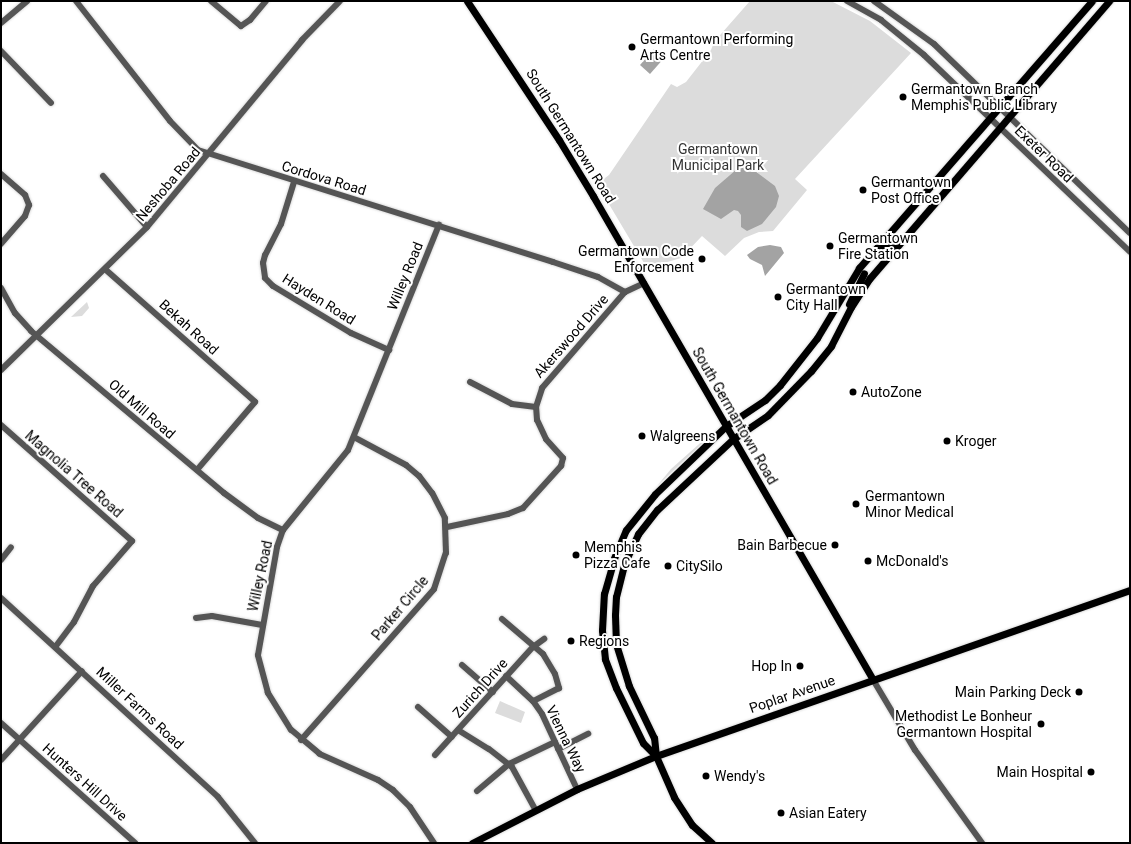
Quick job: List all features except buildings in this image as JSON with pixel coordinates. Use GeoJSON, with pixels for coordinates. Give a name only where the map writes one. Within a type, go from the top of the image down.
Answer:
{"type":"FeatureCollection","features":[{"type":"Feature","properties":{"kind":"main road","name":"South Germantown Road"},"geometry":{"type":"LineString","coordinates":[[467,1],[559,140],[644,282],[733,440],[872,678]]}},
{"type":"Feature","properties":{"kind":"main road"},"geometry":{"type":"LineString","coordinates":[[712,843],[699,833],[683,813],[656,756],[654,738],[629,686],[616,644],[615,615],[618,590],[624,563],[644,525],[733,440],[768,415],[796,387],[831,346],[878,246],[989,117],[1092,1]]}},
{"type":"Feature","properties":{"kind":"main road"},"geometry":{"type":"LineString","coordinates":[[656,756],[643,743],[616,688],[606,659],[602,630],[604,594],[614,558],[631,522],[656,494],[726,426],[765,400],[780,385],[817,338],[864,273],[913,227],[1109,1]]}},
{"type":"Feature","properties":{"kind":"main road"},"geometry":{"type":"LineString","coordinates":[[916,201],[927,211]]}},
{"type":"Feature","properties":{"kind":"main road"},"geometry":{"type":"LineString","coordinates":[[878,246],[887,248],[913,227]]}},
{"type":"Feature","properties":{"kind":"main road","name":"Poplar Avenue"},"geometry":{"type":"LineString","coordinates":[[472,843],[535,809],[577,789],[656,756],[872,678],[1130,590]]}},
{"type":"Feature","properties":{"kind":"street"},"geometry":{"type":"LineString","coordinates":[[1,23],[27,1]]}},
{"type":"Feature","properties":{"kind":"street","name":"Cordova Road"},"geometry":{"type":"LineString","coordinates":[[76,1],[180,132],[198,150],[294,182],[438,225],[598,277],[625,292]]}},
{"type":"Feature","properties":{"kind":"street"},"geometry":{"type":"LineString","coordinates":[[211,1],[241,26],[250,20],[266,1]]}},
{"type":"Feature","properties":{"kind":"street","name":"Neshoba Road"},"geometry":{"type":"LineString","coordinates":[[1,370],[106,270],[147,227],[302,40],[340,1]]}},
{"type":"Feature","properties":{"kind":"street","name":"Exeter Road"},"geometry":{"type":"LineString","coordinates":[[846,1],[881,20],[924,55],[1130,252]]}},
{"type":"Feature","properties":{"kind":"street","name":"Exeter Road"},"geometry":{"type":"LineString","coordinates":[[874,1],[934,44],[1130,233]]}},
{"type":"Feature","properties":{"kind":"street"},"geometry":{"type":"LineString","coordinates":[[1,51],[51,103]]}},
{"type":"Feature","properties":{"kind":"street"},"geometry":{"type":"LineString","coordinates":[[1,174],[25,195],[29,205],[25,216],[1,244]]}},
{"type":"Feature","properties":{"kind":"street"},"geometry":{"type":"LineString","coordinates":[[103,176],[147,227]]}},
{"type":"Feature","properties":{"kind":"street","name":"Hayden Road"},"geometry":{"type":"LineString","coordinates":[[294,182],[281,224],[263,263],[266,278],[273,286],[351,333],[389,350]]}},
{"type":"Feature","properties":{"kind":"street","name":"Willey Road"},"geometry":{"type":"LineString","coordinates":[[434,843],[410,808],[393,790],[378,780],[320,754],[301,740],[284,722],[268,693],[258,655],[262,625],[277,547],[284,530],[339,463],[354,437],[438,225]]}},
{"type":"Feature","properties":{"kind":"street","name":"Bekah Road"},"geometry":{"type":"LineString","coordinates":[[106,270],[255,402],[197,470]]}},
{"type":"Feature","properties":{"kind":"street","name":"Akerswood Drive"},"geometry":{"type":"LineString","coordinates":[[446,527],[508,514],[523,508],[560,466],[563,458],[542,433],[537,420],[536,406],[542,388],[625,292],[644,282]]}},
{"type":"Feature","properties":{"kind":"street","name":"Old Mill Road"},"geometry":{"type":"LineString","coordinates":[[1,288],[15,313],[38,336],[244,508],[284,530]]}},
{"type":"Feature","properties":{"kind":"street"},"geometry":{"type":"LineString","coordinates":[[470,382],[512,404],[536,406]]}},
{"type":"Feature","properties":{"kind":"street","name":"Magnolia Tree Road"},"geometry":{"type":"LineString","coordinates":[[1,426],[132,541],[93,586],[74,622],[56,646]]}},
{"type":"Feature","properties":{"kind":"street","name":"Parker Circle"},"geometry":{"type":"LineString","coordinates":[[301,740],[434,590],[446,553],[446,527],[432,493],[419,476],[406,465],[354,437]]}},
{"type":"Feature","properties":{"kind":"street"},"geometry":{"type":"LineString","coordinates":[[1,560],[11,547]]}},
{"type":"Feature","properties":{"kind":"street","name":"Miller Farms Road"},"geometry":{"type":"LineString","coordinates":[[1,598],[56,646],[218,797],[255,843]]}},
{"type":"Feature","properties":{"kind":"street"},"geometry":{"type":"LineString","coordinates":[[196,618],[212,616],[262,625]]}},
{"type":"Feature","properties":{"kind":"street","name":"Vienna Way"},"geometry":{"type":"LineString","coordinates":[[502,619],[543,654],[560,688],[533,701]]}},
{"type":"Feature","properties":{"kind":"street","name":"Zurich Drive"},"geometry":{"type":"LineString","coordinates":[[435,755],[533,647],[544,639]]}},
{"type":"Feature","properties":{"kind":"street"},"geometry":{"type":"LineString","coordinates":[[462,665],[493,692]]}},
{"type":"Feature","properties":{"kind":"street"},"geometry":{"type":"LineString","coordinates":[[1,760],[82,671]]}},
{"type":"Feature","properties":{"kind":"street","name":"Vienna Way"},"geometry":{"type":"LineString","coordinates":[[506,676],[533,701],[555,742],[577,789]]}},
{"type":"Feature","properties":{"kind":"street","name":"South Germantown Road"},"geometry":{"type":"LineString","coordinates":[[872,678],[916,750],[982,843]]}},
{"type":"Feature","properties":{"kind":"street"},"geometry":{"type":"LineString","coordinates":[[418,707],[452,737]]}},
{"type":"Feature","properties":{"kind":"street","name":"Hunters Hill Drive"},"geometry":{"type":"LineString","coordinates":[[1,723],[135,843]]}},
{"type":"Feature","properties":{"kind":"street"},"geometry":{"type":"LineString","coordinates":[[458,730],[509,764],[535,809]]}},
{"type":"Feature","properties":{"kind":"street"},"geometry":{"type":"LineString","coordinates":[[558,749],[588,734]]}},
{"type":"Feature","properties":{"kind":"street"},"geometry":{"type":"LineString","coordinates":[[476,791],[509,764],[555,742]]}},
{"type":"Feature","properties":{"kind":"green space","name":"Germantown Municipal Park"},"geometry":{"type":"Polygon","coordinates":[[[750,1],[831,1],[870,21],[911,53],[795,179],[807,190],[773,231],[759,232],[744,238],[725,256],[702,236],[681,258],[647,268],[597,184],[609,175],[671,84],[677,87],[686,82],[711,50],[714,42],[750,1]]]}},
{"type":"Feature","properties":{"kind":"green space"},"geometry":{"type":"Polygon","coordinates":[[[87,302],[89,308],[82,316],[71,317],[87,302]]]}},
{"type":"Feature","properties":{"kind":"green space"},"geometry":{"type":"Polygon","coordinates":[[[707,437],[708,438],[657,486],[671,469],[707,437]]]}},
{"type":"Feature","properties":{"kind":"green space"},"geometry":{"type":"Polygon","coordinates":[[[500,701],[525,712],[521,723],[495,713],[500,701]]]}},
{"type":"Feature","properties":{"kind":"shaded area"},"geometry":{"type":"Polygon","coordinates":[[[655,48],[665,57],[650,74],[640,65],[655,48]]]}},
{"type":"Feature","properties":{"kind":"shaded area"},"geometry":{"type":"Polygon","coordinates":[[[744,163],[775,186],[779,196],[776,207],[762,224],[747,231],[741,227],[741,215],[738,211],[734,210],[721,219],[703,209],[715,188],[744,163]]]}},
{"type":"Feature","properties":{"kind":"shaded area"},"geometry":{"type":"Polygon","coordinates":[[[770,245],[781,247],[784,253],[765,276],[762,265],[750,259],[747,255],[758,247],[770,245]]]}},
{"type":"Feature","properties":{"kind":"place","name":"Germantown Performing Arts Centre"},"geometry":{"type":"Point","coordinates":[632,47]}},
{"type":"Feature","properties":{"kind":"place","name":"Germantown Branch Memphis Public Library"},"geometry":{"type":"Point","coordinates":[903,97]}},
{"type":"Feature","properties":{"kind":"place","name":"Germantown Post Office"},"geometry":{"type":"Point","coordinates":[863,190]}},
{"type":"Feature","properties":{"kind":"place","name":"Germantown Fire Station"},"geometry":{"type":"Point","coordinates":[830,246]}},
{"type":"Feature","properties":{"kind":"place","name":"Germantown Code Enforcement"},"geometry":{"type":"Point","coordinates":[702,259]}},
{"type":"Feature","properties":{"kind":"place","name":"Germantown City Hall"},"geometry":{"type":"Point","coordinates":[778,297]}},
{"type":"Feature","properties":{"kind":"place","name":"AutoZone"},"geometry":{"type":"Point","coordinates":[853,392]}},
{"type":"Feature","properties":{"kind":"place","name":"Walgreens"},"geometry":{"type":"Point","coordinates":[642,436]}},
{"type":"Feature","properties":{"kind":"place","name":"Kroger"},"geometry":{"type":"Point","coordinates":[947,441]}},
{"type":"Feature","properties":{"kind":"place","name":"Germantown Minor Medical"},"geometry":{"type":"Point","coordinates":[856,504]}},
{"type":"Feature","properties":{"kind":"place","name":"Bain Barbecue"},"geometry":{"type":"Point","coordinates":[835,545]}},
{"type":"Feature","properties":{"kind":"place","name":"Memphis Pizza Cafe"},"geometry":{"type":"Point","coordinates":[576,555]}},
{"type":"Feature","properties":{"kind":"place","name":"McDonald's"},"geometry":{"type":"Point","coordinates":[868,561]}},
{"type":"Feature","properties":{"kind":"place","name":"CitySilo"},"geometry":{"type":"Point","coordinates":[668,566]}},
{"type":"Feature","properties":{"kind":"place","name":"Regions"},"geometry":{"type":"Point","coordinates":[571,641]}},
{"type":"Feature","properties":{"kind":"place","name":"Hop In"},"geometry":{"type":"Point","coordinates":[800,666]}},
{"type":"Feature","properties":{"kind":"place","name":"Main Parking Deck"},"geometry":{"type":"Point","coordinates":[1079,692]}},
{"type":"Feature","properties":{"kind":"place","name":"Methodist Le Bonheur Germantown Hospital"},"geometry":{"type":"Point","coordinates":[1041,724]}},
{"type":"Feature","properties":{"kind":"place","name":"Main Hospital"},"geometry":{"type":"Point","coordinates":[1091,772]}},
{"type":"Feature","properties":{"kind":"place","name":"Wendy's"},"geometry":{"type":"Point","coordinates":[706,776]}},
{"type":"Feature","properties":{"kind":"place","name":"Asian Eatery"},"geometry":{"type":"Point","coordinates":[781,813]}}]}
